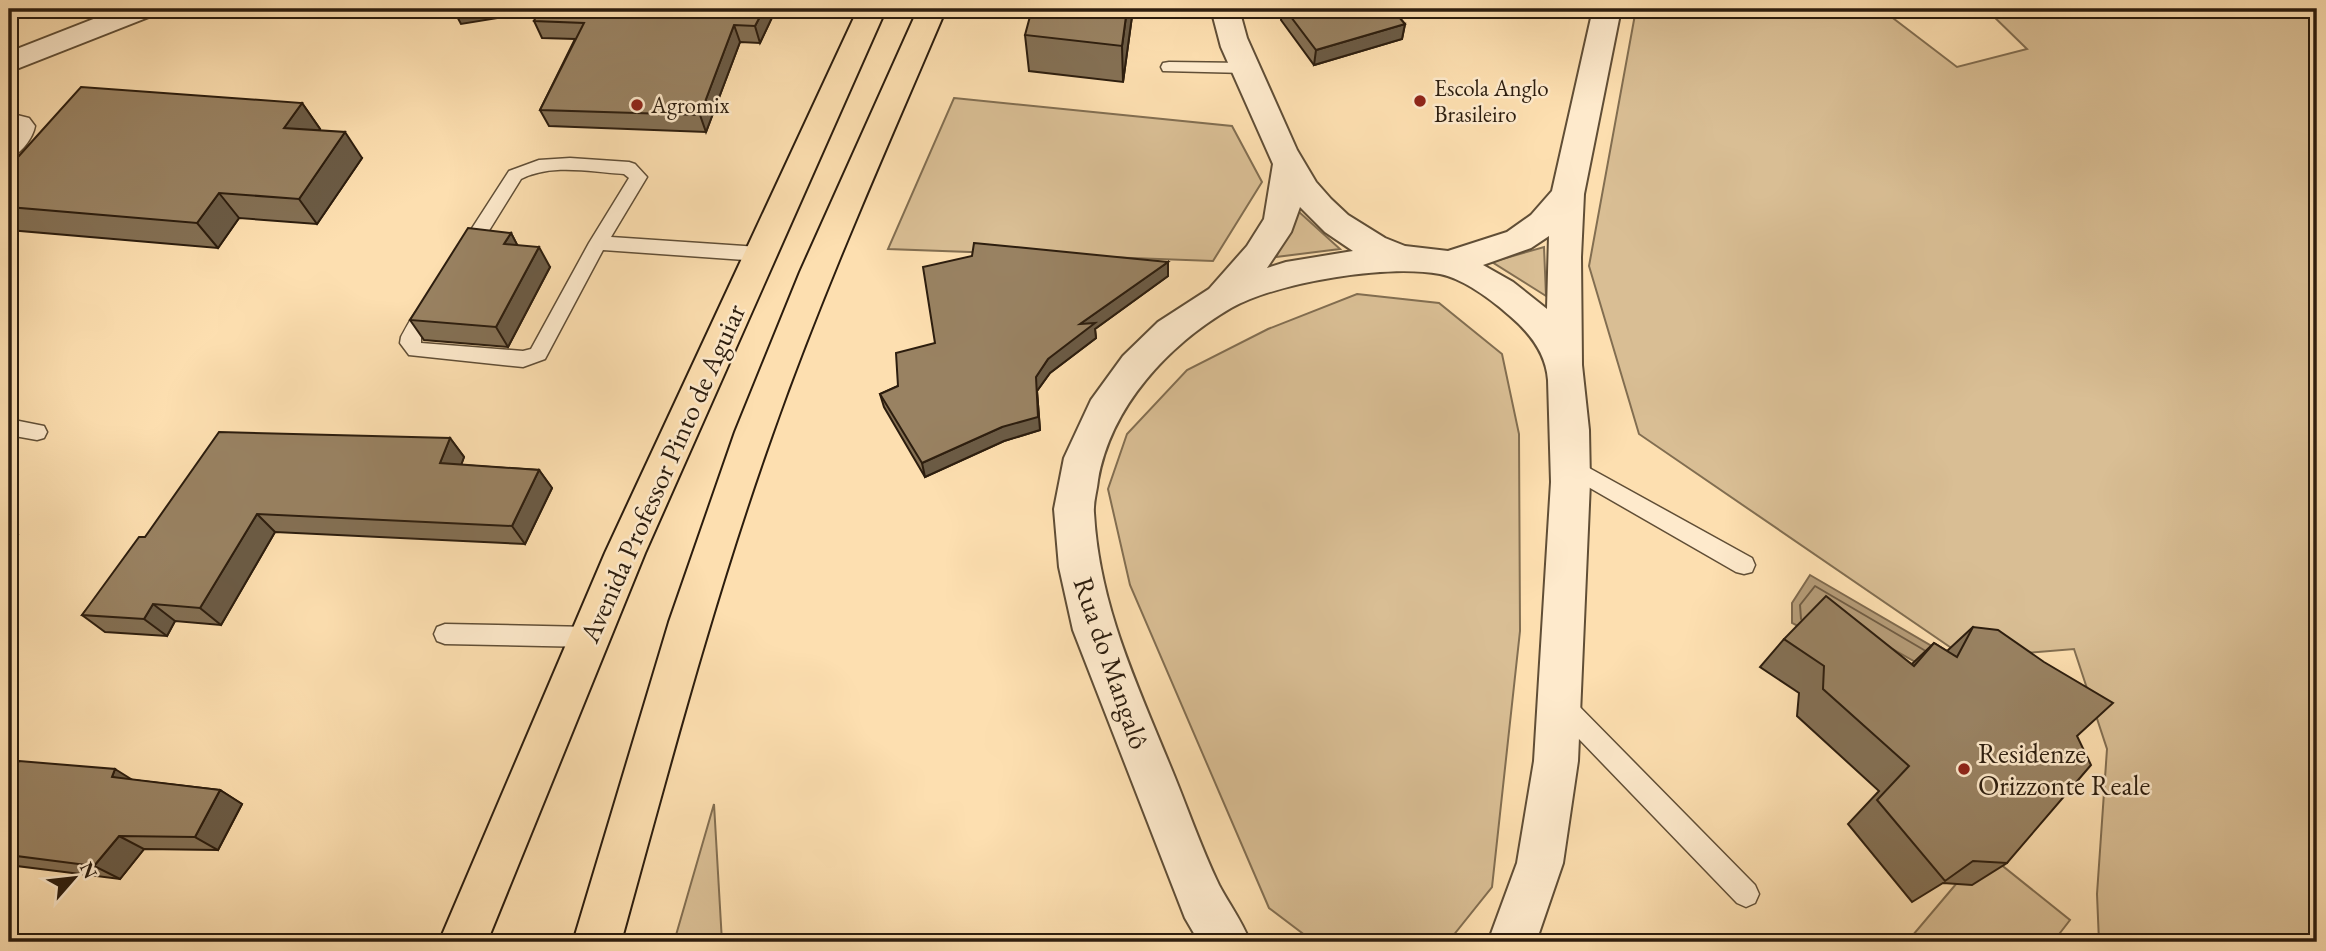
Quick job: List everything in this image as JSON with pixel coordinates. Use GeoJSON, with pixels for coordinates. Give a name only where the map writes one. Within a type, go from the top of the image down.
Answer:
{"type":"FeatureCollection","features":[{"type":"Feature","properties":{"kind":"main road","name":"Avenida Professor Pinto de Aguiar"},"geometry":{"type":"LineString","coordinates":[[463,942],[590,638],[759,254],[872,9]]}},
{"type":"Feature","properties":{"kind":"main road"},"geometry":{"type":"LineString","coordinates":[[597,942],[704,576],[754,432],[803,307],[932,9]]}},
{"type":"Feature","properties":{"kind":"street"},"geometry":{"type":"LineString","coordinates":[[9,63],[144,9]]}},
{"type":"Feature","properties":{"kind":"street","name":"Rua do Mangalô"},"geometry":{"type":"LineString","coordinates":[[1225,9],[1287,167],[1310,200],[1332,221],[1358,239],[1401,258]]}},
{"type":"Feature","properties":{"kind":"street","name":"Rua do Mangalô"},"geometry":{"type":"LineString","coordinates":[[1512,942],[1529,901],[1546,838],[1560,703],[1571,467],[1565,365],[1564,257],[1568,194],[1606,9]]}},
{"type":"Feature","properties":{"kind":"street","name":"Rua do Mangalô"},"geometry":{"type":"LineString","coordinates":[[1221,298],[1254,262],[1273,234],[1284,206],[1287,167]]}},
{"type":"Feature","properties":{"kind":"street","name":"Rua do Mangalô"},"geometry":{"type":"LineString","coordinates":[[1226,942],[1202,901],[1094,630],[1079,567],[1074,509],[1083,458],[1104,410],[1136,366],[1171,331],[1221,298],[1286,275],[1401,258],[1448,262],[1484,253],[1518,240],[1543,222],[1568,194]]}},
{"type":"Feature","properties":{"kind":"street","name":"Rua do Mangalô"},"geometry":{"type":"LineString","coordinates":[[1448,262],[1489,282],[1518,301],[1543,327],[1565,365]]}},
{"type":"Feature","properties":{"kind":"lane"},"geometry":{"type":"LineString","coordinates":[[1169,67],[1246,68]]}},
{"type":"Feature","properties":{"kind":"lane"},"geometry":{"type":"LineString","coordinates":[[9,120],[23,122],[26,126],[24,134],[9,152]]}},
{"type":"Feature","properties":{"kind":"lane"},"geometry":{"type":"LineString","coordinates":[[441,291],[411,337],[412,347],[422,352],[523,359],[542,351],[598,243],[638,177],[629,168],[540,165],[529,167],[515,176],[456,268]]}},
{"type":"Feature","properties":{"kind":"lane"},"geometry":{"type":"LineString","coordinates":[[598,243],[759,254]]}},
{"type":"Feature","properties":{"kind":"lane"},"geometry":{"type":"LineString","coordinates":[[9,427],[37,432]]}},
{"type":"Feature","properties":{"kind":"lane"},"geometry":{"type":"LineString","coordinates":[[1571,467],[1744,565]]}},
{"type":"Feature","properties":{"kind":"lane"},"geometry":{"type":"LineString","coordinates":[[445,634],[590,638]]}},
{"type":"Feature","properties":{"kind":"lane"},"geometry":{"type":"LineString","coordinates":[[1560,703],[1746,894]]}},
{"type":"Feature","properties":{"kind":"shaded area"},"geometry":{"type":"Polygon","coordinates":[[[1636,9],[1881,9],[1957,67],[2027,49],[1986,9],[2317,9],[2317,942],[2099,942],[2097,894],[2107,749],[2074,649],[1966,658],[1639,434],[1589,266],[1636,9]]]}},
{"type":"Feature","properties":{"kind":"shaded area"},"geometry":{"type":"Polygon","coordinates":[[[954,98],[1232,126],[1262,182],[1213,261],[888,249],[954,98]]]}},
{"type":"Feature","properties":{"kind":"shaded area"},"geometry":{"type":"Polygon","coordinates":[[[1298,211],[1340,249],[1276,257],[1298,211]]]}},
{"type":"Feature","properties":{"kind":"shaded area"},"geometry":{"type":"Polygon","coordinates":[[[1544,247],[1546,296],[1492,262],[1544,247]]]}},
{"type":"Feature","properties":{"kind":"shaded area"},"geometry":{"type":"Polygon","coordinates":[[[1357,294],[1439,303],[1502,354],[1519,434],[1520,631],[1492,887],[1448,942],[1314,942],[1269,908],[1130,585],[1108,489],[1127,434],[1187,370],[1268,329],[1357,294]]]}},
{"type":"Feature","properties":{"kind":"shaded area"},"geometry":{"type":"Polygon","coordinates":[[[714,804],[722,942],[674,942],[714,804]]]}},
{"type":"Feature","properties":{"kind":"shaded area"},"geometry":{"type":"Polygon","coordinates":[[[1984,851],[2070,920],[2053,942],[1907,942],[1984,851]]]}},
{"type":"Feature","properties":{"kind":"water"},"geometry":{"type":"Polygon","coordinates":[[[1810,575],[1935,648],[1926,668],[1859,630],[1837,647],[1792,623],[1792,603],[1810,575]]]}},
{"type":"Feature","properties":{"kind":"building"},"geometry":{"type":"Polygon","coordinates":[[[539,9],[764,9],[755,26],[734,25],[700,115],[540,110],[584,23],[534,21],[539,9]]]}},
{"type":"Feature","properties":{"kind":"building"},"geometry":{"type":"Polygon","coordinates":[[[1032,9],[1127,9],[1122,46],[1025,35],[1032,9]]]}},
{"type":"Feature","properties":{"kind":"building"},"geometry":{"type":"Polygon","coordinates":[[[1285,9],[1392,9],[1405,24],[1316,50],[1285,9]]]}},
{"type":"Feature","properties":{"kind":"building"},"geometry":{"type":"Polygon","coordinates":[[[81,87],[302,103],[284,128],[345,132],[299,199],[219,193],[197,223],[9,207],[9,167],[81,87]]]}},
{"type":"Feature","properties":{"kind":"building"},"geometry":{"type":"Polygon","coordinates":[[[468,228],[511,233],[504,244],[539,247],[496,327],[410,320],[468,228]]]}},
{"type":"Feature","properties":{"kind":"building"},"geometry":{"type":"Polygon","coordinates":[[[974,243],[1168,262],[1080,324],[1095,323],[1048,359],[1036,377],[1038,417],[1002,427],[922,463],[880,394],[898,386],[896,353],[935,343],[923,267],[972,256],[974,243]]]}},
{"type":"Feature","properties":{"kind":"building"},"geometry":{"type":"Polygon","coordinates":[[[219,432],[450,438],[440,463],[539,470],[512,526],[257,514],[200,608],[153,604],[144,619],[82,615],[139,537],[145,537],[219,432]]]}},
{"type":"Feature","properties":{"kind":"building","name":"Residenze Orizzonte Reale"},"geometry":{"type":"Polygon","coordinates":[[[1826,596],[1914,666],[1934,643],[1957,657],[1973,627],[1998,630],[2044,662],[2113,703],[2077,736],[2091,765],[2007,863],[1973,861],[1945,881],[1877,800],[1909,766],[1823,689],[1824,666],[1784,639],[1826,596]]]}},
{"type":"Feature","properties":{"kind":"building"},"geometry":{"type":"Polygon","coordinates":[[[19,761],[115,769],[112,777],[220,790],[195,837],[119,836],[94,866],[9,855],[9,778],[19,761]]]}},
{"type":"Feature","properties":{"kind":"place","name":"Escola Anglo Brasileiro"},"geometry":{"type":"Point","coordinates":[1420,101]}},
{"type":"Feature","properties":{"kind":"place","name":"Agromix"},"geometry":{"type":"Point","coordinates":[637,105]}},
{"type":"Feature","properties":{"kind":"place","name":"Residenze Orizzonte Reale"},"geometry":{"type":"Point","coordinates":[1964,769]}}]}
